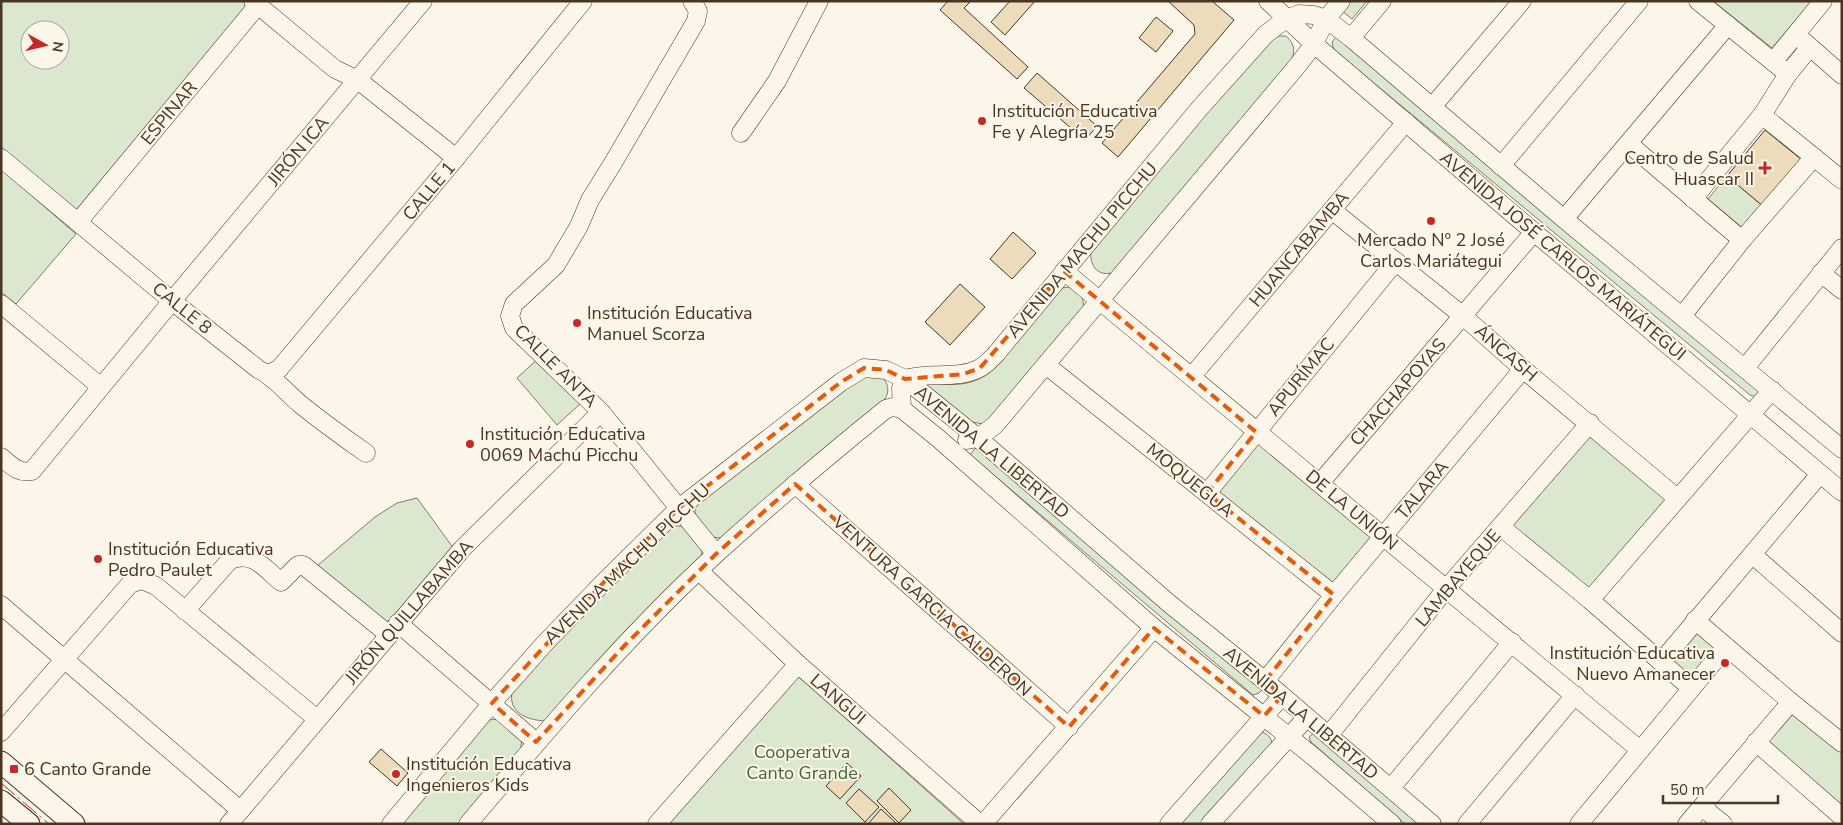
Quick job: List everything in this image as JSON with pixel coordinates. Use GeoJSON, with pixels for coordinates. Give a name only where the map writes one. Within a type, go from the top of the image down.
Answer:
{"type":"FeatureCollection","features":[{"type":"Feature","properties":{"kind":"main road"},"geometry":{"type":"LineString","coordinates":[[1,762],[74,824]]}},
{"type":"Feature","properties":{"kind":"main road"},"geometry":{"type":"LineString","coordinates":[[1,801],[29,824]]}},
{"type":"Feature","properties":{"kind":"street","name":"JIRÓN ICA"},"geometry":{"type":"LineString","coordinates":[[1,456],[24,473],[32,471],[424,1]]}},
{"type":"Feature","properties":{"kind":"street","name":"CALLE 1"},"geometry":{"type":"LineString","coordinates":[[268,374],[279,369],[456,158],[583,1]]}},
{"type":"Feature","properties":{"kind":"street"},"geometry":{"type":"LineString","coordinates":[[741,133],[777,81],[819,1]]}},
{"type":"Feature","properties":{"kind":"street","name":"AVENIDA JOSÉ CARLOS MARIÁTEGUI"},"geometry":{"type":"LineString","coordinates":[[1268,1],[1314,44],[1842,492]]}},
{"type":"Feature","properties":{"kind":"street"},"geometry":{"type":"LineString","coordinates":[[939,439],[964,441],[978,438],[995,425],[1298,65],[1314,44],[1326,19],[1341,1]]}},
{"type":"Feature","properties":{"kind":"street"},"geometry":{"type":"LineString","coordinates":[[1351,38],[1382,1]]}},
{"type":"Feature","properties":{"kind":"street"},"geometry":{"type":"LineString","coordinates":[[1432,107],[1522,1]]}},
{"type":"Feature","properties":{"kind":"street"},"geometry":{"type":"LineString","coordinates":[[1502,166],[1639,1]]}},
{"type":"Feature","properties":{"kind":"street"},"geometry":{"type":"LineString","coordinates":[[1699,1],[1788,74]]}},
{"type":"Feature","properties":{"kind":"street"},"geometry":{"type":"LineString","coordinates":[[1772,62],[1823,1]]}},
{"type":"Feature","properties":{"kind":"street"},"geometry":{"type":"LineString","coordinates":[[255,3],[335,69],[358,80],[456,158]]}},
{"type":"Feature","properties":{"kind":"street","name":"ESPINAR"},"geometry":{"type":"LineString","coordinates":[[79,221],[255,3]]}},
{"type":"Feature","properties":{"kind":"street","name":"CALLE ANTA"},"geometry":{"type":"LineString","coordinates":[[695,6],[696,21],[614,163],[590,200],[579,226],[556,265],[514,304],[510,316],[514,328],[601,412],[716,554]]}},
{"type":"Feature","properties":{"kind":"street","name":"AVENIDA MACHU PICCHU"},"geometry":{"type":"LineString","coordinates":[[391,824],[492,703],[584,602],[679,508],[841,382],[864,368],[886,370],[906,379],[914,376],[964,374],[980,368],[996,354],[1199,109],[1266,34],[1286,19],[1299,14],[1314,15],[1326,19]]}},
{"type":"Feature","properties":{"kind":"street","name":"AVENIDA JOSÉ CARLOS MARIÁTEGUI"},"geometry":{"type":"LineString","coordinates":[[1326,19],[1842,449]]}},
{"type":"Feature","properties":{"kind":"street"},"geometry":{"type":"LineString","coordinates":[[1564,219],[1728,25]]}},
{"type":"Feature","properties":{"kind":"street"},"geometry":{"type":"LineString","coordinates":[[1795,34],[1842,75]]}},
{"type":"Feature","properties":{"kind":"street"},"geometry":{"type":"LineString","coordinates":[[1693,199],[1762,115],[1788,74],[1810,47]]}},
{"type":"Feature","properties":{"kind":"street"},"geometry":{"type":"LineString","coordinates":[[1762,115],[1842,180]]}},
{"type":"Feature","properties":{"kind":"street","name":"HUANCABAMBA"},"geometry":{"type":"LineString","coordinates":[[1192,376],[1406,122]]}},
{"type":"Feature","properties":{"kind":"street"},"geometry":{"type":"LineString","coordinates":[[1452,161],[1470,140]]}},
{"type":"Feature","properties":{"kind":"street"},"geometry":{"type":"LineString","coordinates":[[1629,144],[1742,240]]}},
{"type":"Feature","properties":{"kind":"street"},"geometry":{"type":"LineString","coordinates":[[1682,316],[1742,240],[1814,157]]}},
{"type":"Feature","properties":{"kind":"street","name":"CALLE 8"},"geometry":{"type":"LineString","coordinates":[[1,158],[79,221],[172,301],[258,369],[268,374],[276,384],[324,423],[366,453]]}},
{"type":"Feature","properties":{"kind":"street","name":"ÁNCASH"},"geometry":{"type":"LineString","coordinates":[[1333,210],[1463,316],[1523,369],[1590,423],[1677,498]]}},
{"type":"Feature","properties":{"kind":"street","name":"CHACHAPOYAS"},"geometry":{"type":"LineString","coordinates":[[1320,484],[1534,232]]}},
{"type":"Feature","properties":{"kind":"street"},"geometry":{"type":"LineString","coordinates":[[1745,368],[1842,248]]}},
{"type":"Feature","properties":{"kind":"street","name":"APURÍMAC"},"geometry":{"type":"LineString","coordinates":[[1207,493],[1396,261]]}},
{"type":"Feature","properties":{"kind":"street","name":"DE LA UNIÓN"},"geometry":{"type":"LineString","coordinates":[[1064,271],[1640,750]]}},
{"type":"Feature","properties":{"kind":"street"},"geometry":{"type":"LineString","coordinates":[[1821,273],[1842,290]]}},
{"type":"Feature","properties":{"kind":"street"},"geometry":{"type":"LineString","coordinates":[[1,304],[101,387]]}},
{"type":"Feature","properties":{"kind":"street","name":"MOQUEGUA"},"geometry":{"type":"LineString","coordinates":[[1046,365],[1334,595]]}},
{"type":"Feature","properties":{"kind":"street","name":"TALARA"},"geometry":{"type":"LineString","coordinates":[[1265,681],[1334,595],[1523,369]]}},
{"type":"Feature","properties":{"kind":"street","name":"AVENIDA LA LIBERTAD"},"geometry":{"type":"LineString","coordinates":[[1392,824],[1264,716],[1154,628],[902,408],[901,388],[906,379],[1432,824]]}},
{"type":"Feature","properties":{"kind":"street"},"geometry":{"type":"LineString","coordinates":[[1590,600],[1772,390]]}},
{"type":"Feature","properties":{"kind":"street"},"geometry":{"type":"LineString","coordinates":[[468,824],[536,742],[624,646],[716,554],[795,484],[886,408],[902,408]]}},
{"type":"Feature","properties":{"kind":"street","name":"JIRÓN QUILLABAMBA"},"geometry":{"type":"LineString","coordinates":[[229,824],[462,549],[601,412]]}},
{"type":"Feature","properties":{"kind":"street","name":"LAMBAYEQUE"},"geometry":{"type":"LineString","coordinates":[[1329,735],[1446,590],[1590,423]]}},
{"type":"Feature","properties":{"kind":"street"},"geometry":{"type":"LineString","coordinates":[[1661,662],[1820,474]]}},
{"type":"Feature","properties":{"kind":"street","name":"VENTURA GARCIA CALDERON"},"geometry":{"type":"LineString","coordinates":[[795,484],[1069,727]]}},
{"type":"Feature","properties":{"kind":"street"},"geometry":{"type":"LineString","coordinates":[[1501,527],[1590,600],[1691,688]]}},
{"type":"Feature","properties":{"kind":"street"},"geometry":{"type":"LineString","coordinates":[[1753,555],[1842,633]]}},
{"type":"Feature","properties":{"kind":"street"},"geometry":{"type":"LineString","coordinates":[[185,611],[230,560],[239,556],[247,556],[254,559],[281,582],[298,565],[303,565],[492,703],[536,742]]}},
{"type":"Feature","properties":{"kind":"street","name":"LANGUI"},"geometry":{"type":"LineString","coordinates":[[699,571],[798,664],[982,824]]}},
{"type":"Feature","properties":{"kind":"street"},"geometry":{"type":"LineString","coordinates":[[1,732],[130,584],[142,580],[156,586],[317,719]]}},
{"type":"Feature","properties":{"kind":"street"},"geometry":{"type":"LineString","coordinates":[[1,605],[240,810]]}},
{"type":"Feature","properties":{"kind":"street"},"geometry":{"type":"LineString","coordinates":[[1695,620],[1842,743]]}},
{"type":"Feature","properties":{"kind":"street"},"geometry":{"type":"LineString","coordinates":[[982,824],[1154,628]]}},
{"type":"Feature","properties":{"kind":"street"},"geometry":{"type":"LineString","coordinates":[[1391,788],[1512,642]]}},
{"type":"Feature","properties":{"kind":"street"},"geometry":{"type":"LineString","coordinates":[[1586,821],[1640,750],[1726,647]]}},
{"type":"Feature","properties":{"kind":"street"},"geometry":{"type":"LineString","coordinates":[[657,824],[798,664]]}},
{"type":"Feature","properties":{"kind":"street"},"geometry":{"type":"LineString","coordinates":[[1467,824],[1574,695]]}},
{"type":"Feature","properties":{"kind":"street"},"geometry":{"type":"LineString","coordinates":[[1169,824],[1282,696]]}},
{"type":"Feature","properties":{"kind":"street"},"geometry":{"type":"LineString","coordinates":[[1687,824],[1791,702]]}},
{"type":"Feature","properties":{"kind":"street"},"geometry":{"type":"LineString","coordinates":[[1210,824],[1307,717]]}},
{"type":"Feature","properties":{"kind":"street"},"geometry":{"type":"LineString","coordinates":[[1756,742],[1842,817]]}},
{"type":"Feature","properties":{"kind":"street"},"geometry":{"type":"LineString","coordinates":[[1702,807],[1723,824]]}},
{"type":"Feature","properties":{"kind":"highlighted area"},"geometry":{"type":"Polygon","coordinates":[[[1064,271],[1256,432],[1207,493],[1334,595],[1265,681],[1282,696],[1264,716],[1154,628],[1069,727],[795,484],[716,554],[624,646],[536,742],[492,703],[604,582],[679,508],[841,382],[864,368],[886,370],[905,379],[964,374],[980,368],[1064,271]]]}},
{"type":"Feature","properties":{"kind":"green space"},"geometry":{"type":"Polygon","coordinates":[[[1,1],[244,1],[248,4],[76,210],[1,147],[1,1]]]}},
{"type":"Feature","properties":{"kind":"green space"},"geometry":{"type":"Polygon","coordinates":[[[1351,1],[1367,1],[1352,19],[1342,11],[1351,1]]]}},
{"type":"Feature","properties":{"kind":"green space"},"geometry":{"type":"Polygon","coordinates":[[[1713,1],[1812,1],[1772,48],[1713,1]]]}},
{"type":"Feature","properties":{"kind":"green space"},"geometry":{"type":"Polygon","coordinates":[[[1277,36],[1286,36],[1292,42],[1294,52],[1290,64],[1115,272],[1099,272],[1093,265],[1091,249],[1269,39],[1277,36]]]}},
{"type":"Feature","properties":{"kind":"green space"},"geometry":{"type":"Polygon","coordinates":[[[1336,37],[1758,389],[1760,394],[1756,397],[1750,395],[1334,50],[1332,42],[1336,37]]]}},
{"type":"Feature","properties":{"kind":"green space"},"geometry":{"type":"Polygon","coordinates":[[[1,169],[76,234],[16,304],[1,292],[1,169]]]}},
{"type":"Feature","properties":{"kind":"green space"},"geometry":{"type":"Polygon","coordinates":[[[1727,176],[1764,207],[1745,230],[1708,199],[1727,176]]]}},
{"type":"Feature","properties":{"kind":"green space"},"geometry":{"type":"Polygon","coordinates":[[[1069,287],[1081,296],[1083,310],[992,420],[983,424],[967,421],[927,386],[930,383],[969,383],[983,377],[990,372],[1061,288],[1069,287]]]}},
{"type":"Feature","properties":{"kind":"green space"},"geometry":{"type":"Polygon","coordinates":[[[542,355],[580,404],[557,425],[517,378],[542,355]]]}},
{"type":"Feature","properties":{"kind":"green space"},"geometry":{"type":"Polygon","coordinates":[[[864,374],[883,378],[886,382],[887,393],[879,408],[730,536],[721,538],[710,537],[696,517],[695,508],[697,502],[864,374]]]}},
{"type":"Feature","properties":{"kind":"green space"},"geometry":{"type":"Polygon","coordinates":[[[1590,429],[1671,498],[1590,595],[1506,525],[1590,429]]]}},
{"type":"Feature","properties":{"kind":"green space"},"geometry":{"type":"Polygon","coordinates":[[[1258,437],[1375,539],[1333,588],[1213,493],[1258,437]]]}},
{"type":"Feature","properties":{"kind":"green space"},"geometry":{"type":"Polygon","coordinates":[[[977,446],[1263,689],[1253,695],[970,455],[977,446]]]}},
{"type":"Feature","properties":{"kind":"green space"},"geometry":{"type":"Polygon","coordinates":[[[417,498],[454,549],[384,626],[317,566],[375,517],[397,503],[417,498]]]}},
{"type":"Feature","properties":{"kind":"green space"},"geometry":{"type":"Polygon","coordinates":[[[669,526],[681,526],[690,530],[700,544],[702,553],[699,565],[548,721],[532,719],[519,713],[512,702],[514,686],[669,526]]]}},
{"type":"Feature","properties":{"kind":"green space"},"geometry":{"type":"Polygon","coordinates":[[[1695,625],[1720,647],[1692,680],[1667,659],[1695,625]]]}},
{"type":"Feature","properties":{"kind":"green space","name":"Cooperativa Canto Grande"},"geometry":{"type":"Polygon","coordinates":[[[796,674],[964,824],[667,824],[796,674]]]}},
{"type":"Feature","properties":{"kind":"green space"},"geometry":{"type":"Polygon","coordinates":[[[1791,707],[1842,748],[1842,809],[1762,742],[1791,707]]]}},
{"type":"Feature","properties":{"kind":"green space"},"geometry":{"type":"Polygon","coordinates":[[[502,719],[522,738],[520,754],[462,824],[399,824],[486,720],[502,719]]]}},
{"type":"Feature","properties":{"kind":"green space"},"geometry":{"type":"Polygon","coordinates":[[[1262,732],[1270,737],[1272,746],[1203,824],[1176,824],[1262,732]]]}},
{"type":"Feature","properties":{"kind":"green space"},"geometry":{"type":"Polygon","coordinates":[[[1315,732],[1426,824],[1405,824],[1311,742],[1309,737],[1315,732]]]}},
{"type":"Feature","properties":{"kind":"building"},"geometry":{"type":"Polygon","coordinates":[[[948,1],[971,1],[964,8],[1028,67],[1017,79],[940,10],[948,1]]]}},
{"type":"Feature","properties":{"kind":"building"},"geometry":{"type":"Polygon","coordinates":[[[1010,1],[1035,1],[1005,35],[991,22],[1010,1]]]}},
{"type":"Feature","properties":{"kind":"building"},"geometry":{"type":"Polygon","coordinates":[[[1168,1],[1212,1],[1234,20],[1118,157],[1102,143],[1195,34],[1194,25],[1168,1]]]}},
{"type":"Feature","properties":{"kind":"building"},"geometry":{"type":"Polygon","coordinates":[[[1156,17],[1173,31],[1156,52],[1139,38],[1156,17]]]}},
{"type":"Feature","properties":{"kind":"building"},"geometry":{"type":"Polygon","coordinates":[[[1037,73],[1097,126],[1085,140],[1024,88],[1037,73]]]}},
{"type":"Feature","properties":{"kind":"building","name":"Centro de Salud Huascar II"},"geometry":{"type":"Polygon","coordinates":[[[1765,130],[1802,160],[1764,207],[1727,176],[1765,130]]]}},
{"type":"Feature","properties":{"kind":"building"},"geometry":{"type":"Polygon","coordinates":[[[1013,232],[1036,253],[1012,279],[990,259],[1013,232]]]}},
{"type":"Feature","properties":{"kind":"building"},"geometry":{"type":"Polygon","coordinates":[[[960,284],[985,307],[950,345],[925,322],[960,284]]]}},
{"type":"Feature","properties":{"kind":"building"},"geometry":{"type":"Polygon","coordinates":[[[381,749],[408,773],[397,786],[369,762],[381,749]]]}},
{"type":"Feature","properties":{"kind":"building"},"geometry":{"type":"Polygon","coordinates":[[[847,763],[861,776],[840,799],[826,786],[847,763]]]}},
{"type":"Feature","properties":{"kind":"building"},"geometry":{"type":"Polygon","coordinates":[[[889,788],[911,810],[899,823],[877,801],[889,788]]]}},
{"type":"Feature","properties":{"kind":"building"},"geometry":{"type":"Polygon","coordinates":[[[859,789],[879,807],[865,822],[846,803],[859,789]]]}},
{"type":"Feature","properties":{"kind":"building"},"geometry":{"type":"Polygon","coordinates":[[[881,809],[897,824],[868,824],[881,809]]]}},
{"type":"Feature","properties":{"kind":"power"},"geometry":{"type":"LineString","coordinates":[[1,783],[49,824]]}},
{"type":"Feature","properties":{"kind":"place","name":"Institución Educativa Fe y Alegría 25"},"geometry":{"type":"Point","coordinates":[982,121]}},
{"type":"Feature","properties":{"kind":"place","name":"Centro de Salud Huascar II"},"geometry":{"type":"Point","coordinates":[1765,168]}},
{"type":"Feature","properties":{"kind":"place","name":"Mercado Nº 2 José Carlos Mariátegui"},"geometry":{"type":"Point","coordinates":[1431,221]}},
{"type":"Feature","properties":{"kind":"place","name":"Institución Educativa Manuel Scorza"},"geometry":{"type":"Point","coordinates":[577,323]}},
{"type":"Feature","properties":{"kind":"place","name":"Institución Educativa 0069 Machu Picchu"},"geometry":{"type":"Point","coordinates":[470,444]}},
{"type":"Feature","properties":{"kind":"place","name":"Institución Educativa Pedro Paulet"},"geometry":{"type":"Point","coordinates":[98,559]}},
{"type":"Feature","properties":{"kind":"place","name":"Institución Educativa Nuevo Amanecer"},"geometry":{"type":"Point","coordinates":[1725,663]}},
{"type":"Feature","properties":{"kind":"place","name":"6 Canto Grande"},"geometry":{"type":"Point","coordinates":[14,769]}},
{"type":"Feature","properties":{"kind":"place","name":"Institución Educativa Ingenieros Kids"},"geometry":{"type":"Point","coordinates":[396,774]}}]}
